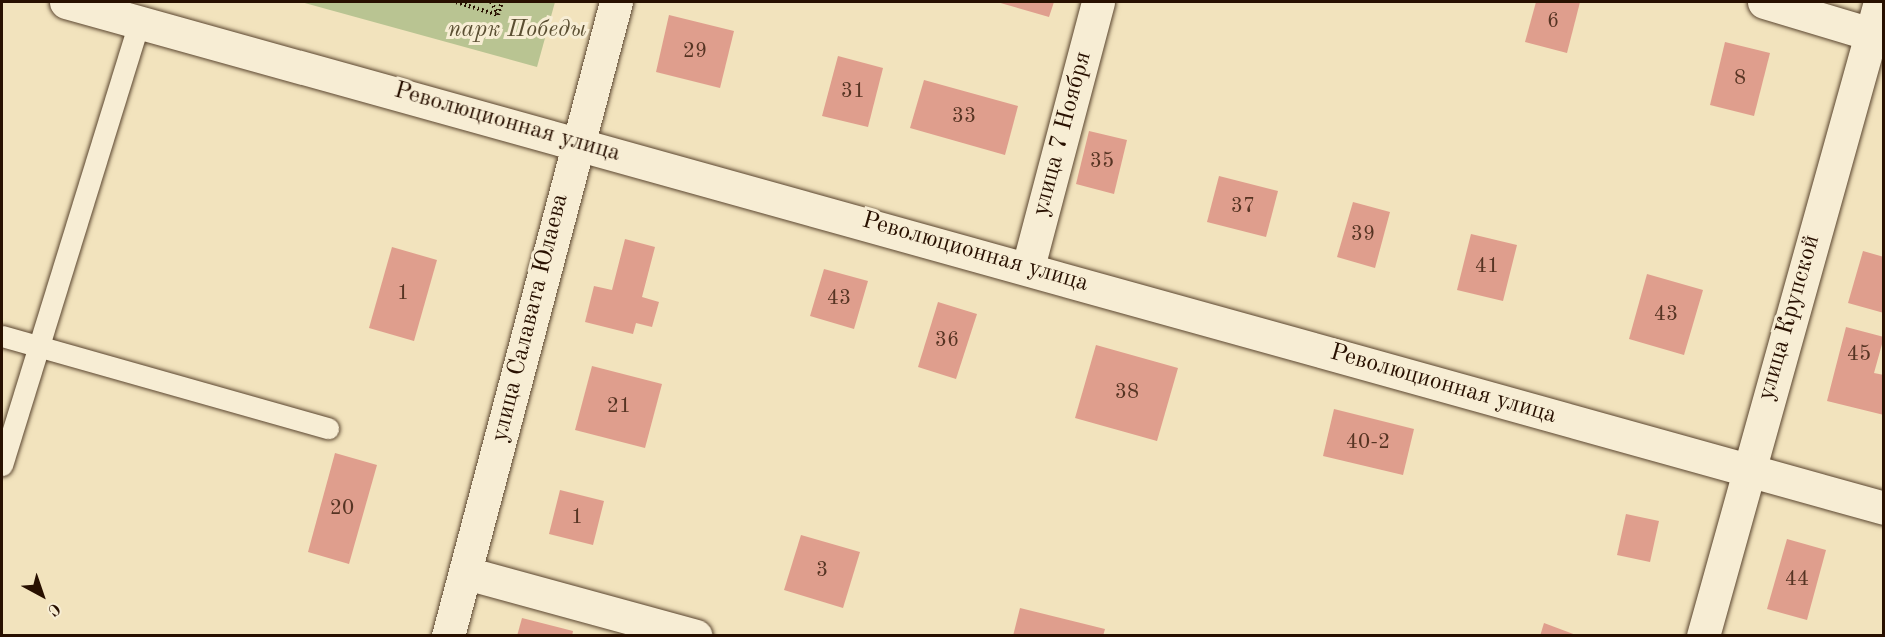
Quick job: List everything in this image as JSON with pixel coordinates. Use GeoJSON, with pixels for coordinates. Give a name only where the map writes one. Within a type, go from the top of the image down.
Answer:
{"type":"FeatureCollection","features":[{"type":"Feature","properties":{"kind":"street","name":"Революционная улица"},"geometry":{"type":"LineString","coordinates":[[66,2],[140,20],[1028,267],[1884,508]]}},
{"type":"Feature","properties":{"kind":"street","name":"улица Салавата Юлаева"},"geometry":{"type":"LineString","coordinates":[[447,636],[466,573],[576,142],[616,2]]}},
{"type":"Feature","properties":{"kind":"street","name":"улица 7 Ноября"},"geometry":{"type":"LineString","coordinates":[[1028,267],[1098,2]]}},
{"type":"Feature","properties":{"kind":"street"},"geometry":{"type":"LineString","coordinates":[[1764,2],[1877,36]]}},
{"type":"Feature","properties":{"kind":"street","name":"улица Крупской"},"geometry":{"type":"LineString","coordinates":[[1703,636],[1746,471],[1877,36],[1880,2]]}},
{"type":"Feature","properties":{"kind":"street"},"geometry":{"type":"LineString","coordinates":[[466,573],[696,636]]}},
{"type":"Feature","properties":{"kind":"lane"},"geometry":{"type":"LineString","coordinates":[[2,465],[35,346],[140,20]]}},
{"type":"Feature","properties":{"kind":"lane"},"geometry":{"type":"LineString","coordinates":[[2,336],[328,428]]}},
{"type":"Feature","properties":{"kind":"path"},"geometry":{"type":"LineString","coordinates":[[456,2],[498,15]]}},
{"type":"Feature","properties":{"kind":"path"},"geometry":{"type":"LineString","coordinates":[[491,2],[498,15]]}},
{"type":"Feature","properties":{"kind":"path"},"geometry":{"type":"LineString","coordinates":[[498,15],[502,2]]}},
{"type":"Feature","properties":{"kind":"green space","name":"парк Победы"},"geometry":{"type":"Polygon","coordinates":[[[301,2],[555,2],[537,67],[301,2]]]}},
{"type":"Feature","properties":{"kind":"building"},"geometry":{"type":"Polygon","coordinates":[[[997,2],[1054,2],[1049,17],[997,2]]]}},
{"type":"Feature","properties":{"kind":"building"},"geometry":{"type":"Polygon","coordinates":[[[1536,2],[1580,2],[1567,53],[1525,42],[1536,2]]]}},
{"type":"Feature","properties":{"kind":"building"},"geometry":{"type":"Polygon","coordinates":[[[669,15],[734,31],[720,88],[656,72],[669,15]]]}},
{"type":"Feature","properties":{"kind":"building"},"geometry":{"type":"Polygon","coordinates":[[[1725,42],[1770,53],[1754,116],[1710,105],[1725,42]]]}},
{"type":"Feature","properties":{"kind":"building"},"geometry":{"type":"Polygon","coordinates":[[[838,56],[883,68],[868,127],[822,116],[838,56]]]}},
{"type":"Feature","properties":{"kind":"building"},"geometry":{"type":"Polygon","coordinates":[[[924,80],[1018,106],[1005,155],[910,128],[924,80]]]}},
{"type":"Feature","properties":{"kind":"building"},"geometry":{"type":"Polygon","coordinates":[[[1089,131],[1127,140],[1114,194],[1076,184],[1089,131]]]}},
{"type":"Feature","properties":{"kind":"building"},"geometry":{"type":"Polygon","coordinates":[[[1219,176],[1278,191],[1266,237],[1207,222],[1219,176]]]}},
{"type":"Feature","properties":{"kind":"building"},"geometry":{"type":"Polygon","coordinates":[[[1353,202],[1390,212],[1375,268],[1337,257],[1353,202]]]}},
{"type":"Feature","properties":{"kind":"building"},"geometry":{"type":"Polygon","coordinates":[[[1471,234],[1517,245],[1503,301],[1457,290],[1471,234]]]}},
{"type":"Feature","properties":{"kind":"building"},"geometry":{"type":"Polygon","coordinates":[[[625,239],[655,247],[642,297],[659,302],[652,327],[636,323],[633,334],[585,322],[594,286],[612,290],[625,239]]]}},
{"type":"Feature","properties":{"kind":"building"},"geometry":{"type":"Polygon","coordinates":[[[392,247],[437,260],[414,341],[369,328],[392,247]]]}},
{"type":"Feature","properties":{"kind":"building"},"geometry":{"type":"Polygon","coordinates":[[[1863,251],[1884,257],[1884,313],[1848,303],[1863,251]]]}},
{"type":"Feature","properties":{"kind":"building"},"geometry":{"type":"Polygon","coordinates":[[[824,269],[868,281],[854,329],[810,316],[824,269]]]}},
{"type":"Feature","properties":{"kind":"building"},"geometry":{"type":"Polygon","coordinates":[[[1647,274],[1703,290],[1684,355],[1629,339],[1647,274]]]}},
{"type":"Feature","properties":{"kind":"building"},"geometry":{"type":"Polygon","coordinates":[[[938,302],[977,314],[956,379],[918,367],[938,302]]]}},
{"type":"Feature","properties":{"kind":"building"},"geometry":{"type":"Polygon","coordinates":[[[1846,327],[1884,337],[1874,373],[1884,375],[1884,415],[1827,401],[1846,327]]]}},
{"type":"Feature","properties":{"kind":"building"},"geometry":{"type":"Polygon","coordinates":[[[1096,345],[1178,368],[1157,441],[1075,418],[1096,345]]]}},
{"type":"Feature","properties":{"kind":"building"},"geometry":{"type":"Polygon","coordinates":[[[592,366],[662,384],[645,448],[575,430],[592,366]]]}},
{"type":"Feature","properties":{"kind":"building"},"geometry":{"type":"Polygon","coordinates":[[[1334,409],[1414,429],[1403,475],[1323,456],[1334,409]]]}},
{"type":"Feature","properties":{"kind":"building"},"geometry":{"type":"Polygon","coordinates":[[[335,453],[377,465],[349,564],[308,552],[335,453]]]}},
{"type":"Feature","properties":{"kind":"building"},"geometry":{"type":"Polygon","coordinates":[[[560,490],[604,501],[593,545],[549,534],[560,490]]]}},
{"type":"Feature","properties":{"kind":"building"},"geometry":{"type":"Polygon","coordinates":[[[1626,514],[1659,521],[1650,562],[1617,555],[1626,514]]]}},
{"type":"Feature","properties":{"kind":"building"},"geometry":{"type":"Polygon","coordinates":[[[801,535],[860,552],[843,608],[784,590],[801,535]]]}},
{"type":"Feature","properties":{"kind":"building"},"geometry":{"type":"Polygon","coordinates":[[[1787,539],[1826,550],[1807,620],[1767,609],[1787,539]]]}},
{"type":"Feature","properties":{"kind":"building"},"geometry":{"type":"Polygon","coordinates":[[[1020,608],[1105,629],[1103,636],[1013,636],[1020,608]]]}},
{"type":"Feature","properties":{"kind":"building"},"geometry":{"type":"Polygon","coordinates":[[[522,618],[573,631],[572,636],[517,636],[522,618]]]}},
{"type":"Feature","properties":{"kind":"building"},"geometry":{"type":"Polygon","coordinates":[[[1544,623],[1576,635],[1576,636],[1540,636],[1544,623]]]}}]}
